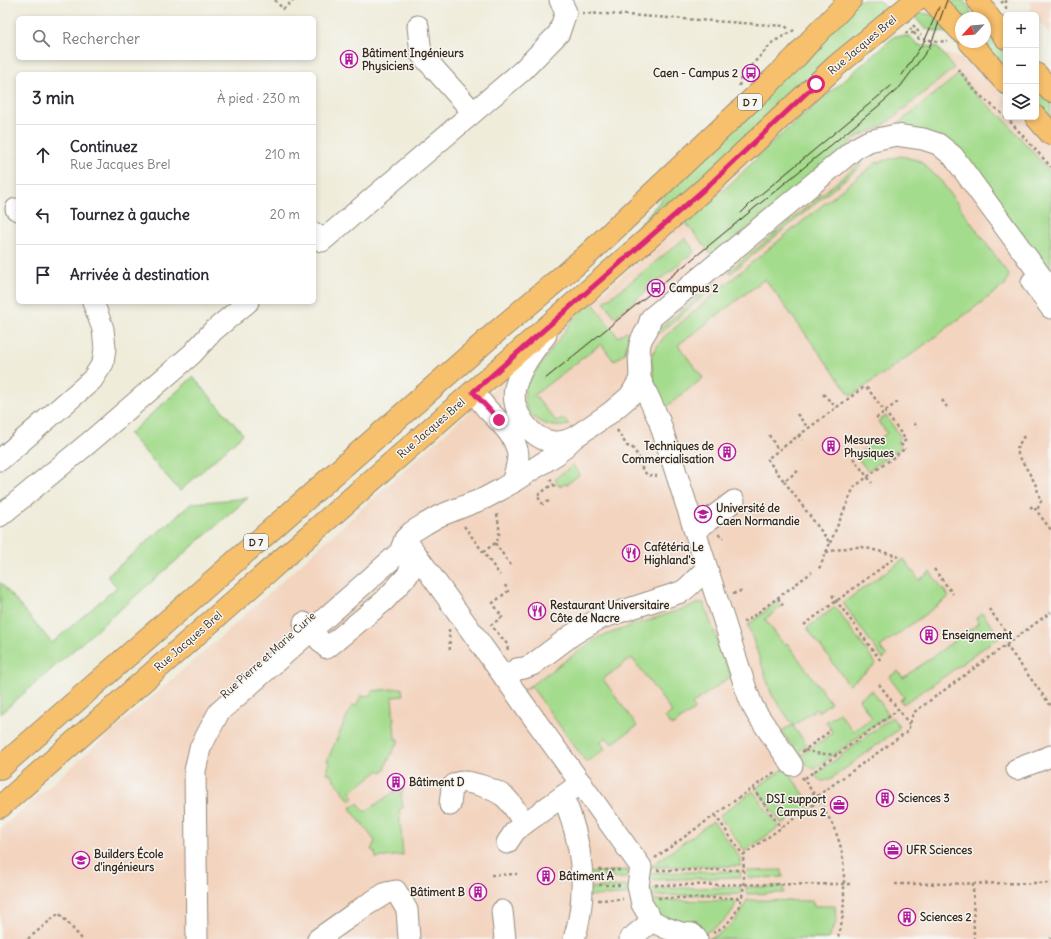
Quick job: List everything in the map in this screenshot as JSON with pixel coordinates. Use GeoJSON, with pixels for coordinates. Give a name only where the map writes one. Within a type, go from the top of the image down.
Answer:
{"type":"FeatureCollection","features":[{"type":"Feature","properties":{"kind":"main road","name":"D 7"},"geometry":{"type":"LineString","coordinates":[[0,768],[495,332],[585,258],[796,57],[850,0]]}},
{"type":"Feature","properties":{"kind":"main road","name":"Rue Jacques Brel"},"geometry":{"type":"LineString","coordinates":[[0,807],[709,185],[836,66],[916,0]]}},
{"type":"Feature","properties":{"kind":"main road"},"geometry":{"type":"LineString","coordinates":[[932,0],[955,30]]}},
{"type":"Feature","properties":{"kind":"main road"},"geometry":{"type":"LineString","coordinates":[[978,0],[989,18],[1003,34]]}},
{"type":"Feature","properties":{"kind":"main road"},"geometry":{"type":"LineString","coordinates":[[971,48],[1003,81]]}},
{"type":"Feature","properties":{"kind":"main road"},"geometry":{"type":"LineString","coordinates":[[1039,77],[1051,91]]}},
{"type":"Feature","properties":{"kind":"main road"},"geometry":{"type":"LineString","coordinates":[[1039,120],[1051,134]]}},
{"type":"Feature","properties":{"kind":"main road"},"geometry":{"type":"LineString","coordinates":[[473,392],[474,382],[495,332]]}},
{"type":"Feature","properties":{"kind":"street"},"geometry":{"type":"LineString","coordinates":[[317,241],[522,71],[559,33],[563,6]]}},
{"type":"Feature","properties":{"kind":"street"},"geometry":{"type":"LineString","coordinates":[[418,26],[421,54],[472,112]]}},
{"type":"Feature","properties":{"kind":"street"},"geometry":{"type":"LineString","coordinates":[[425,524],[439,527],[449,527],[498,508],[642,404],[644,387],[639,351],[642,338],[647,330],[651,318],[856,148],[869,141],[896,134],[923,139],[938,144],[953,156],[1051,290]]}},
{"type":"Feature","properties":{"kind":"street"},"geometry":{"type":"LineString","coordinates":[[647,330],[656,327],[733,261],[868,151],[878,146],[889,144],[912,144],[930,150],[945,165],[1051,308]]}},
{"type":"Feature","properties":{"kind":"street"},"geometry":{"type":"LineString","coordinates":[[0,460],[92,380],[103,363],[105,348],[103,329],[94,304]]}},
{"type":"Feature","properties":{"kind":"street"},"geometry":{"type":"LineString","coordinates":[[0,516],[192,354],[213,331],[246,304]]}},
{"type":"Feature","properties":{"kind":"street"},"geometry":{"type":"LineString","coordinates":[[561,315],[530,355],[520,373],[515,389],[515,404],[520,417],[524,424],[538,437],[556,442],[575,437],[644,387]]}},
{"type":"Feature","properties":{"kind":"street"},"geometry":{"type":"LineString","coordinates":[[644,387],[659,420],[752,706],[764,724],[796,763]]}},
{"type":"Feature","properties":{"kind":"street"},"geometry":{"type":"LineString","coordinates":[[473,392],[505,427],[515,445],[518,456],[512,483]]}},
{"type":"Feature","properties":{"kind":"street","name":"Rue Pierre et Marie Curie"},"geometry":{"type":"LineString","coordinates":[[186,939],[185,769],[194,736],[210,708],[236,681],[308,627],[407,549],[412,532],[439,516],[486,498],[512,483],[557,454],[575,437]]}},
{"type":"Feature","properties":{"kind":"street"},"geometry":{"type":"LineString","coordinates":[[694,529],[701,526],[734,501]]}},
{"type":"Feature","properties":{"kind":"street"},"geometry":{"type":"LineString","coordinates":[[407,549],[505,678],[581,783],[640,880],[642,904],[652,921],[681,933],[702,937]]}},
{"type":"Feature","properties":{"kind":"street"},"geometry":{"type":"LineString","coordinates":[[505,678],[517,670],[532,665],[572,635],[601,618],[681,592],[689,587],[702,572],[707,570]]}},
{"type":"Feature","properties":{"kind":"street","name":"Rue Pierre et Marie Curie"},"geometry":{"type":"LineString","coordinates":[[197,939],[195,771],[200,748],[219,712],[308,627]]}},
{"type":"Feature","properties":{"kind":"street"},"geometry":{"type":"LineString","coordinates":[[1016,769],[1051,756]]}},
{"type":"Feature","properties":{"kind":"street"},"geometry":{"type":"LineString","coordinates":[[450,804],[452,787],[457,783],[464,782],[476,784],[494,790],[500,794],[507,800],[524,824]]}},
{"type":"Feature","properties":{"kind":"street"},"geometry":{"type":"LineString","coordinates":[[507,843],[515,831],[581,783]]}},
{"type":"Feature","properties":{"kind":"street"},"geometry":{"type":"LineString","coordinates":[[563,796],[570,813],[576,836],[582,885],[579,917],[574,939]]}},
{"type":"Feature","properties":{"kind":"street"},"geometry":{"type":"LineString","coordinates":[[318,939],[386,893],[396,891],[407,910],[409,939]]}},
{"type":"Feature","properties":{"kind":"street"},"geometry":{"type":"LineString","coordinates":[[502,911],[505,939]]}},
{"type":"Feature","properties":{"kind":"street"},"geometry":{"type":"LineString","coordinates":[[630,939],[652,921]]}},
{"type":"Feature","properties":{"kind":"path"},"geometry":{"type":"LineString","coordinates":[[275,0],[283,9],[294,0]]}},
{"type":"Feature","properties":{"kind":"path"},"geometry":{"type":"LineString","coordinates":[[1006,0],[1006,12]]}},
{"type":"Feature","properties":{"kind":"path"},"geometry":{"type":"LineString","coordinates":[[563,6],[627,15],[785,26],[790,30]]}},
{"type":"Feature","properties":{"kind":"path"},"geometry":{"type":"LineString","coordinates":[[908,20],[921,34]]}},
{"type":"Feature","properties":{"kind":"path"},"geometry":{"type":"LineString","coordinates":[[738,91],[741,77],[773,42],[798,28]]}},
{"type":"Feature","properties":{"kind":"path"},"geometry":{"type":"LineString","coordinates":[[914,33],[919,38],[955,38]]}},
{"type":"Feature","properties":{"kind":"path"},"geometry":{"type":"LineString","coordinates":[[958,69],[976,92],[1003,114]]}},
{"type":"Feature","properties":{"kind":"path"},"geometry":{"type":"LineString","coordinates":[[1009,120],[1051,168]]}},
{"type":"Feature","properties":{"kind":"path"},"geometry":{"type":"LineString","coordinates":[[817,569],[820,567],[854,487],[906,448],[901,444],[906,440],[868,389],[864,387],[767,459],[830,543]]}},
{"type":"Feature","properties":{"kind":"path"},"geometry":{"type":"LineString","coordinates":[[824,394],[836,407]]}},
{"type":"Feature","properties":{"kind":"path"},"geometry":{"type":"LineString","coordinates":[[942,400],[947,407]]}},
{"type":"Feature","properties":{"kind":"path"},"geometry":{"type":"LineString","coordinates":[[876,418],[899,401]]}},
{"type":"Feature","properties":{"kind":"path"},"geometry":{"type":"LineString","coordinates":[[797,414],[808,428]]}},
{"type":"Feature","properties":{"kind":"path"},"geometry":{"type":"LineString","coordinates":[[914,423],[918,428]]}},
{"type":"Feature","properties":{"kind":"path"},"geometry":{"type":"LineString","coordinates":[[617,430],[627,446],[632,447],[640,459],[638,463],[647,475],[657,476]]}},
{"type":"Feature","properties":{"kind":"path"},"geometry":{"type":"LineString","coordinates":[[769,435],[778,450]]}},
{"type":"Feature","properties":{"kind":"path"},"geometry":{"type":"LineString","coordinates":[[798,435],[802,440]]}},
{"type":"Feature","properties":{"kind":"path"},"geometry":{"type":"LineString","coordinates":[[1024,436],[1017,448],[1018,454],[1035,483],[1041,501],[1036,510]]}},
{"type":"Feature","properties":{"kind":"path"},"geometry":{"type":"LineString","coordinates":[[853,458],[872,483]]}},
{"type":"Feature","properties":{"kind":"path"},"geometry":{"type":"LineString","coordinates":[[784,481],[798,471]]}},
{"type":"Feature","properties":{"kind":"path"},"geometry":{"type":"LineString","coordinates":[[550,479],[556,488]]}},
{"type":"Feature","properties":{"kind":"path"},"geometry":{"type":"LineString","coordinates":[[549,501],[543,504],[537,496],[553,484]]}},
{"type":"Feature","properties":{"kind":"path"},"geometry":{"type":"LineString","coordinates":[[1030,508],[1033,506],[1051,530]]}},
{"type":"Feature","properties":{"kind":"path"},"geometry":{"type":"LineString","coordinates":[[483,552],[495,543],[498,538],[499,530],[497,514]]}},
{"type":"Feature","properties":{"kind":"path"},"geometry":{"type":"LineString","coordinates":[[464,526],[500,576]]}},
{"type":"Feature","properties":{"kind":"path"},"geometry":{"type":"LineString","coordinates":[[495,543],[512,566]]}},
{"type":"Feature","properties":{"kind":"path"},"geometry":{"type":"LineString","coordinates":[[804,625],[899,555],[862,547],[852,547],[826,552]]}},
{"type":"Feature","properties":{"kind":"path"},"geometry":{"type":"LineString","coordinates":[[934,569],[953,594]]}},
{"type":"Feature","properties":{"kind":"path"},"geometry":{"type":"LineString","coordinates":[[743,622],[748,620],[812,572]]}},
{"type":"Feature","properties":{"kind":"path"},"geometry":{"type":"LineString","coordinates":[[505,585],[508,591],[493,603],[502,617],[491,625],[507,644],[509,658]]}},
{"type":"Feature","properties":{"kind":"path"},"geometry":{"type":"LineString","coordinates":[[832,595],[881,661]]}},
{"type":"Feature","properties":{"kind":"path"},"geometry":{"type":"LineString","coordinates":[[778,598],[783,606]]}},
{"type":"Feature","properties":{"kind":"path"},"geometry":{"type":"LineString","coordinates":[[989,609],[1012,640]]}},
{"type":"Feature","properties":{"kind":"path"},"geometry":{"type":"LineString","coordinates":[[743,855],[813,805],[816,797],[908,731],[913,713],[1051,612]]}},
{"type":"Feature","properties":{"kind":"path"},"geometry":{"type":"LineString","coordinates":[[448,627],[450,653]]}},
{"type":"Feature","properties":{"kind":"path"},"geometry":{"type":"LineString","coordinates":[[1006,644],[1051,706]]}},
{"type":"Feature","properties":{"kind":"path"},"geometry":{"type":"LineString","coordinates":[[879,684],[910,725]]}},
{"type":"Feature","properties":{"kind":"path"},"geometry":{"type":"LineString","coordinates":[[796,763],[838,755],[898,710]]}},
{"type":"Feature","properties":{"kind":"path"},"geometry":{"type":"LineString","coordinates":[[796,763],[830,732],[829,730]]}},
{"type":"Feature","properties":{"kind":"path"},"geometry":{"type":"LineString","coordinates":[[640,880],[715,815],[753,788],[815,752],[838,755]]}},
{"type":"Feature","properties":{"kind":"path"},"geometry":{"type":"LineString","coordinates":[[796,763],[828,816],[837,835],[843,859],[844,910],[836,939]]}},
{"type":"Feature","properties":{"kind":"path"},"geometry":{"type":"LineString","coordinates":[[753,788],[781,828]]}},
{"type":"Feature","properties":{"kind":"path"},"geometry":{"type":"LineString","coordinates":[[702,937],[724,926],[734,916],[741,902],[744,884],[743,855],[715,815]]}},
{"type":"Feature","properties":{"kind":"path"},"geometry":{"type":"LineString","coordinates":[[582,885],[744,870]]}},
{"type":"Feature","properties":{"kind":"path"},"geometry":{"type":"LineString","coordinates":[[491,876],[517,874]]}},
{"type":"Feature","properties":{"kind":"path"},"geometry":{"type":"LineString","coordinates":[[582,885],[640,880],[744,884],[851,884]]}},
{"type":"Feature","properties":{"kind":"path"},"geometry":{"type":"LineString","coordinates":[[582,885],[640,880],[742,898]]}},
{"type":"Feature","properties":{"kind":"path"},"geometry":{"type":"LineString","coordinates":[[973,883],[974,939]]}},
{"type":"Feature","properties":{"kind":"path"},"geometry":{"type":"LineString","coordinates":[[895,884],[1051,883]]}},
{"type":"Feature","properties":{"kind":"path"},"geometry":{"type":"LineString","coordinates":[[28,939],[59,913],[82,939]]}},
{"type":"Feature","properties":{"kind":"shaded area"},"geometry":{"type":"Polygon","coordinates":[[[1031,0],[1051,0],[1051,36],[1039,22],[1039,12],[1030,11],[1031,0]]]}},
{"type":"Feature","properties":{"kind":"shaded area","name":"Université de Caen Normandie"},"geometry":{"type":"Polygon","coordinates":[[[939,54],[946,54],[960,58],[985,75],[1003,96],[1003,120],[1026,120],[1051,148],[1051,939],[0,939],[0,829],[223,635],[489,393],[840,83],[870,59],[939,54]]]}},
{"type":"Feature","properties":{"kind":"green space"},"geometry":{"type":"Polygon","coordinates":[[[859,0],[879,0],[886,8],[825,62],[746,139],[603,264],[674,185],[859,0]]]}},
{"type":"Feature","properties":{"kind":"green space"},"geometry":{"type":"Polygon","coordinates":[[[955,0],[963,0],[971,12],[955,13],[951,4],[955,0]]]}},
{"type":"Feature","properties":{"kind":"green space"},"geometry":{"type":"Polygon","coordinates":[[[922,13],[933,15],[948,33],[925,29],[913,15],[922,13]]]}},
{"type":"Feature","properties":{"kind":"green space"},"geometry":{"type":"Polygon","coordinates":[[[895,36],[910,36],[917,45],[937,46],[954,68],[888,122],[879,128],[859,136],[713,257],[686,223],[738,177],[776,139],[895,36]]]}},
{"type":"Feature","properties":{"kind":"green space"},"geometry":{"type":"Polygon","coordinates":[[[991,36],[1003,51],[1003,68],[985,48],[991,48],[991,36]]]}},
{"type":"Feature","properties":{"kind":"green space"},"geometry":{"type":"Polygon","coordinates":[[[959,74],[975,94],[1003,118],[1003,120],[1005,120],[1051,173],[1051,275],[976,175],[898,124],[959,74]]]}},
{"type":"Feature","properties":{"kind":"green space"},"geometry":{"type":"Polygon","coordinates":[[[1039,90],[1051,103],[1051,123],[1039,109],[1039,90]]]}},
{"type":"Feature","properties":{"kind":"green space"},"geometry":{"type":"Polygon","coordinates":[[[901,156],[920,161],[941,181],[1009,275],[1005,285],[912,354],[851,396],[765,279],[678,345],[703,378],[662,410],[654,383],[651,355],[664,337],[750,264],[876,163],[901,156]]]}},
{"type":"Feature","properties":{"kind":"green space"},"geometry":{"type":"Polygon","coordinates":[[[861,162],[863,164],[731,273],[729,271],[861,162]]]}},
{"type":"Feature","properties":{"kind":"green space"},"geometry":{"type":"Polygon","coordinates":[[[685,238],[695,251],[615,317],[604,302],[685,238]]]}},
{"type":"Feature","properties":{"kind":"green space"},"geometry":{"type":"Polygon","coordinates":[[[717,281],[719,283],[659,334],[657,331],[717,281]]]}},
{"type":"Feature","properties":{"kind":"green space"},"geometry":{"type":"Polygon","coordinates":[[[592,302],[618,337],[626,331],[629,334],[625,353],[614,361],[601,344],[534,395],[557,422],[564,418],[569,425],[559,426],[541,422],[534,418],[529,412],[524,395],[526,385],[575,317],[592,302]]]}},
{"type":"Feature","properties":{"kind":"green space"},"geometry":{"type":"Polygon","coordinates":[[[193,377],[243,434],[180,491],[129,434],[193,377]]]}},
{"type":"Feature","properties":{"kind":"green space"},"geometry":{"type":"Polygon","coordinates":[[[886,416],[901,437],[897,442],[901,447],[868,471],[856,456],[887,433],[878,421],[886,416]]]}},
{"type":"Feature","properties":{"kind":"green space"},"geometry":{"type":"Polygon","coordinates":[[[573,465],[580,474],[566,485],[564,484],[560,486],[555,480],[556,478],[573,465]]]}},
{"type":"Feature","properties":{"kind":"green space"},"geometry":{"type":"Polygon","coordinates":[[[248,498],[0,714],[0,582],[52,643],[117,587],[107,576],[192,503],[248,498]]]}},
{"type":"Feature","properties":{"kind":"green space"},"geometry":{"type":"Polygon","coordinates":[[[904,559],[919,580],[930,572],[949,597],[880,647],[887,656],[883,659],[843,603],[904,559]]]}},
{"type":"Feature","properties":{"kind":"green space"},"geometry":{"type":"Polygon","coordinates":[[[703,602],[731,676],[692,704],[695,709],[672,726],[665,717],[672,712],[632,658],[603,679],[637,726],[612,744],[606,737],[600,741],[605,749],[586,762],[531,686],[521,692],[599,637],[703,602]]]}},
{"type":"Feature","properties":{"kind":"green space"},"geometry":{"type":"Polygon","coordinates":[[[777,602],[781,607],[765,619],[784,645],[787,643],[831,703],[818,712],[816,709],[793,726],[807,745],[797,753],[781,731],[793,725],[772,695],[748,625],[777,602]]]}},
{"type":"Feature","properties":{"kind":"green space"},"geometry":{"type":"Polygon","coordinates":[[[835,607],[876,664],[849,685],[807,628],[835,607]]]}},
{"type":"Feature","properties":{"kind":"green space"},"geometry":{"type":"Polygon","coordinates":[[[982,613],[1000,636],[903,704],[900,700],[904,697],[889,677],[898,671],[903,678],[979,623],[976,618],[982,613]]]}},
{"type":"Feature","properties":{"kind":"green space"},"geometry":{"type":"Polygon","coordinates":[[[402,688],[403,696],[392,697],[395,739],[398,739],[398,744],[396,745],[385,767],[386,769],[382,772],[380,770],[350,792],[354,798],[350,801],[329,773],[326,773],[330,763],[327,761],[352,705],[356,706],[361,696],[372,695],[372,691],[402,688]]]}},
{"type":"Feature","properties":{"kind":"green space"},"geometry":{"type":"Polygon","coordinates":[[[872,690],[889,715],[814,769],[809,767],[800,756],[832,733],[826,722],[839,713],[853,731],[872,718],[859,699],[872,690]]]}},
{"type":"Feature","properties":{"kind":"green space"},"geometry":{"type":"Polygon","coordinates":[[[892,717],[899,729],[832,778],[820,781],[817,778],[815,775],[892,717]]]}},
{"type":"Feature","properties":{"kind":"green space"},"geometry":{"type":"Polygon","coordinates":[[[785,768],[811,804],[782,824],[756,788],[785,768]]]}},
{"type":"Feature","properties":{"kind":"green space"},"geometry":{"type":"Polygon","coordinates":[[[398,785],[403,787],[403,792],[401,793],[403,808],[399,809],[403,855],[376,858],[375,852],[371,850],[375,841],[350,808],[358,803],[365,812],[395,791],[393,788],[398,785]]]}},
{"type":"Feature","properties":{"kind":"green space"},"geometry":{"type":"Polygon","coordinates":[[[753,791],[779,827],[745,851],[719,816],[753,791]]]}},
{"type":"Feature","properties":{"kind":"green space"},"geometry":{"type":"Polygon","coordinates":[[[713,821],[741,859],[741,866],[650,867],[713,821]]]}},
{"type":"Feature","properties":{"kind":"green space"},"geometry":{"type":"Polygon","coordinates":[[[628,870],[627,878],[588,879],[589,873],[628,870]]]}},
{"type":"Feature","properties":{"kind":"green space"},"geometry":{"type":"Polygon","coordinates":[[[782,870],[783,877],[748,878],[747,871],[782,870]]]}},
{"type":"Feature","properties":{"kind":"green space"},"geometry":{"type":"Polygon","coordinates":[[[740,871],[741,877],[644,880],[646,873],[740,871]]]}},
{"type":"Feature","properties":{"kind":"green space"},"geometry":{"type":"Polygon","coordinates":[[[627,886],[627,895],[588,896],[588,888],[627,886]]]}},
{"type":"Feature","properties":{"kind":"green space"},"geometry":{"type":"Polygon","coordinates":[[[783,886],[784,893],[747,894],[746,887],[783,886]]]}},
{"type":"Feature","properties":{"kind":"green space"},"geometry":{"type":"Polygon","coordinates":[[[741,887],[740,894],[644,896],[644,889],[741,887]]]}},
{"type":"Feature","properties":{"kind":"green space"},"geometry":{"type":"Polygon","coordinates":[[[646,900],[736,901],[732,912],[724,921],[703,934],[662,918],[646,900]]]}},
{"type":"Feature","properties":{"kind":"green space"},"geometry":{"type":"Polygon","coordinates":[[[747,900],[813,901],[813,906],[835,906],[836,922],[828,939],[708,939],[732,924],[747,900]]]}},
{"type":"Feature","properties":{"kind":"tram line"},"geometry":{"type":"LineString","coordinates":[[545,379],[900,87],[929,48],[947,0]]}},
{"type":"Feature","properties":{"kind":"tram line"},"geometry":{"type":"LineString","coordinates":[[902,75],[925,40],[939,7]]}},
{"type":"Feature","properties":{"kind":"tram line"},"geometry":{"type":"LineString","coordinates":[[741,213],[754,200],[891,86]]}},
{"type":"Feature","properties":{"kind":"place","name":"Bâtiment Ingénieurs Physiciens"},"geometry":{"type":"Point","coordinates":[349,59]}},
{"type":"Feature","properties":{"kind":"place","name":"Caen - Campus 2"},"geometry":{"type":"Point","coordinates":[751,73]}},
{"type":"Feature","properties":{"kind":"place","name":"Campus 2"},"geometry":{"type":"Point","coordinates":[656,288]}},
{"type":"Feature","properties":{"kind":"place","name":"Mesures Physiques"},"geometry":{"type":"Point","coordinates":[831,446]}},
{"type":"Feature","properties":{"kind":"place","name":"Techniques de Commercialisation"},"geometry":{"type":"Point","coordinates":[727,452]}},
{"type":"Feature","properties":{"kind":"place","name":"Université de Caen Normandie"},"geometry":{"type":"Point","coordinates":[703,514]}},
{"type":"Feature","properties":{"kind":"place","name":"Cafétéria Le Highland's"},"geometry":{"type":"Point","coordinates":[631,553]}},
{"type":"Feature","properties":{"kind":"place","name":"Restaurant Universitaire Côte de Nacre"},"geometry":{"type":"Point","coordinates":[537,611]}},
{"type":"Feature","properties":{"kind":"place","name":"Enseignement"},"geometry":{"type":"Point","coordinates":[929,635]}},
{"type":"Feature","properties":{"kind":"place","name":"Bâtiment D"},"geometry":{"type":"Point","coordinates":[396,782]}},
{"type":"Feature","properties":{"kind":"place","name":"Sciences 3"},"geometry":{"type":"Point","coordinates":[885,798]}},
{"type":"Feature","properties":{"kind":"place","name":"DSI support Campus 2"},"geometry":{"type":"Point","coordinates":[839,805]}},
{"type":"Feature","properties":{"kind":"place","name":"UFR Sciences"},"geometry":{"type":"Point","coordinates":[893,850]}},
{"type":"Feature","properties":{"kind":"place","name":"Builders École d'ingénieurs"},"geometry":{"type":"Point","coordinates":[81,860]}},
{"type":"Feature","properties":{"kind":"place","name":"Bâtiment A"},"geometry":{"type":"Point","coordinates":[546,876]}},
{"type":"Feature","properties":{"kind":"place","name":"Bâtiment B"},"geometry":{"type":"Point","coordinates":[478,892]}},
{"type":"Feature","properties":{"kind":"place","name":"Sciences 2"},"geometry":{"type":"Point","coordinates":[907,917]}},
{"type":"Feature","properties":{"kind":"route"},"geometry":{"type":"LineString","coordinates":[[499,420],[473,392],[709,185],[816,84]]}}]}
